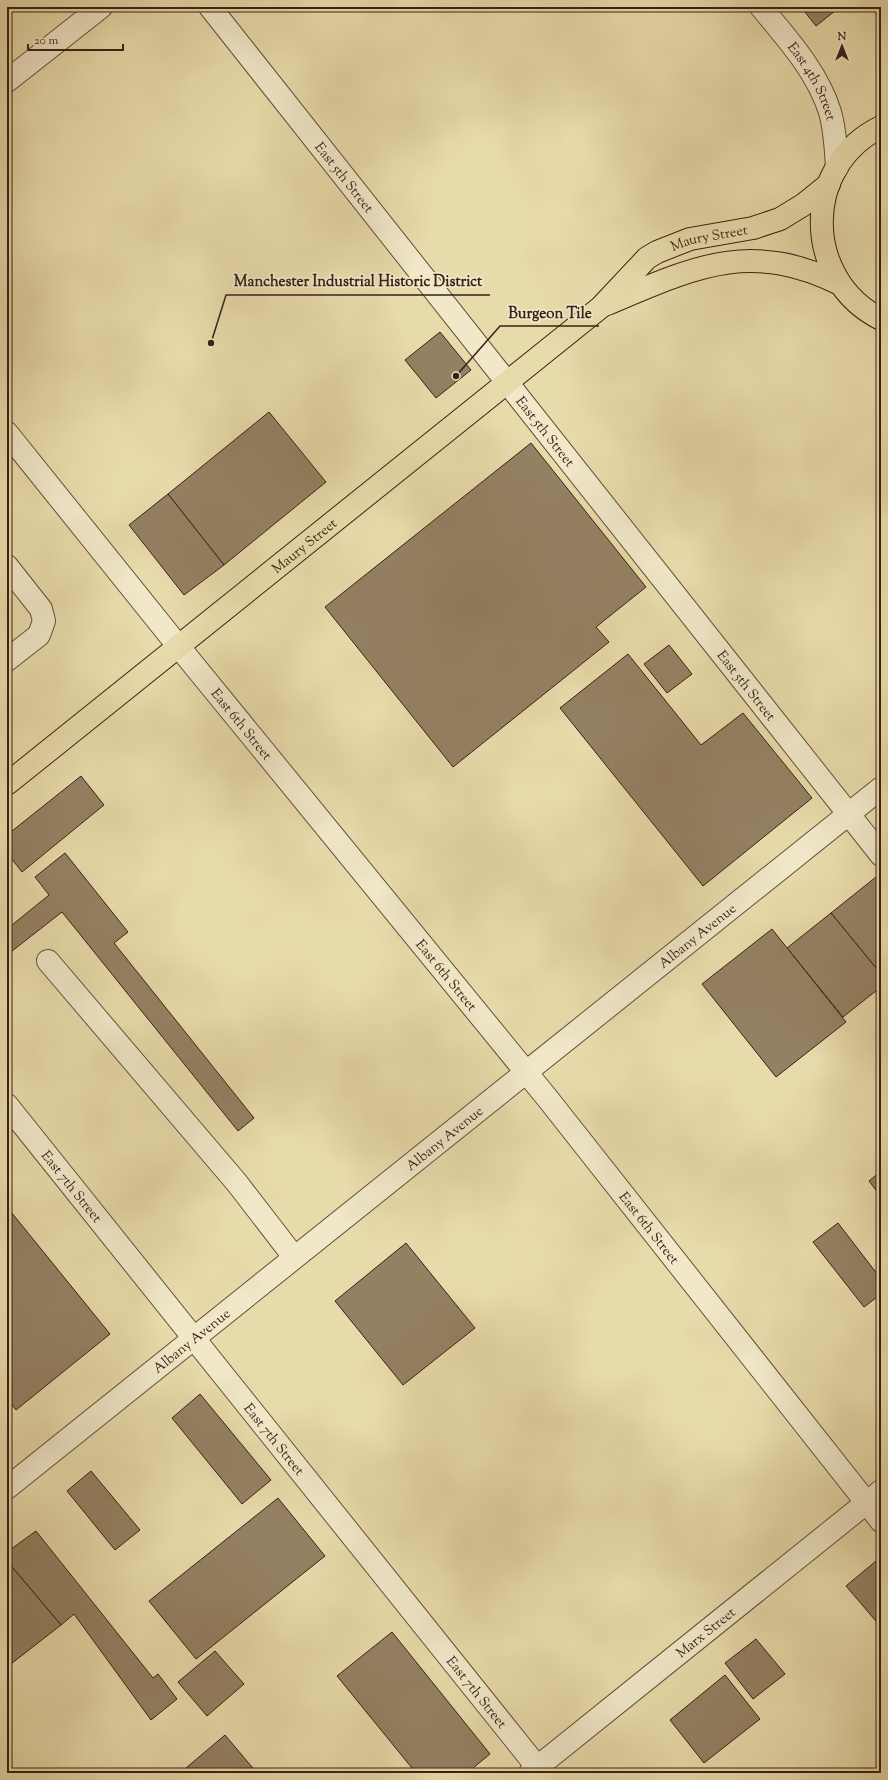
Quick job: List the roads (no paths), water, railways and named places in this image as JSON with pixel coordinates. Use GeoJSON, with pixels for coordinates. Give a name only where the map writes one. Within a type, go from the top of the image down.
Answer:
{"type":"FeatureCollection","features":[{"type":"Feature","properties":{"kind":"main road"},"geometry":{"type":"LineString","coordinates":[[877,320],[853,300],[840,284],[829,264],[822,236],[821,218],[824,201],[833,176],[846,154],[858,142],[881,127]]}},
{"type":"Feature","properties":{"kind":"main road","name":"Maury Street"},"geometry":{"type":"LineString","coordinates":[[7,784],[601,307],[647,258],[690,239],[754,228],[780,219],[803,205],[833,176]]}},
{"type":"Feature","properties":{"kind":"main road","name":"Maury Street"},"geometry":{"type":"LineString","coordinates":[[601,307],[683,272],[728,262],[762,261],[787,264],[821,275],[840,284]]}},
{"type":"Feature","properties":{"kind":"street"},"geometry":{"type":"LineString","coordinates":[[7,81],[101,7]]}},
{"type":"Feature","properties":{"kind":"street","name":"East 5th Street"},"geometry":{"type":"LineString","coordinates":[[210,7],[508,381],[881,855]]}},
{"type":"Feature","properties":{"kind":"street","name":"East 4th Street"},"geometry":{"type":"LineString","coordinates":[[761,7],[808,66],[824,96],[834,129],[833,176]]}},
{"type":"Feature","properties":{"kind":"street","name":"East 6th Street"},"geometry":{"type":"LineString","coordinates":[[7,433],[179,647],[873,1497],[881,1521]]}},
{"type":"Feature","properties":{"kind":"street"},"geometry":{"type":"LineString","coordinates":[[7,566],[41,609],[44,621],[39,635],[7,660]]}},
{"type":"Feature","properties":{"kind":"street","name":"Albany Avenue"},"geometry":{"type":"LineString","coordinates":[[8,1486],[881,788]]}},
{"type":"Feature","properties":{"kind":"street"},"geometry":{"type":"LineString","coordinates":[[48,960],[237,1183],[294,1258]]}},
{"type":"Feature","properties":{"kind":"street","name":"East 7th Street"},"geometry":{"type":"LineString","coordinates":[[7,1105],[537,1771]]}},
{"type":"Feature","properties":{"kind":"street","name":"Marx Street"},"geometry":{"type":"LineString","coordinates":[[537,1771],[873,1497]]}},
{"type":"Feature","properties":{"kind":"place","name":"Manchester Industrial Historic District"},"geometry":{"type":"Point","coordinates":[211,343]}},
{"type":"Feature","properties":{"kind":"place","name":"Burgeon Tile"},"geometry":{"type":"Point","coordinates":[456,376]}}]}
